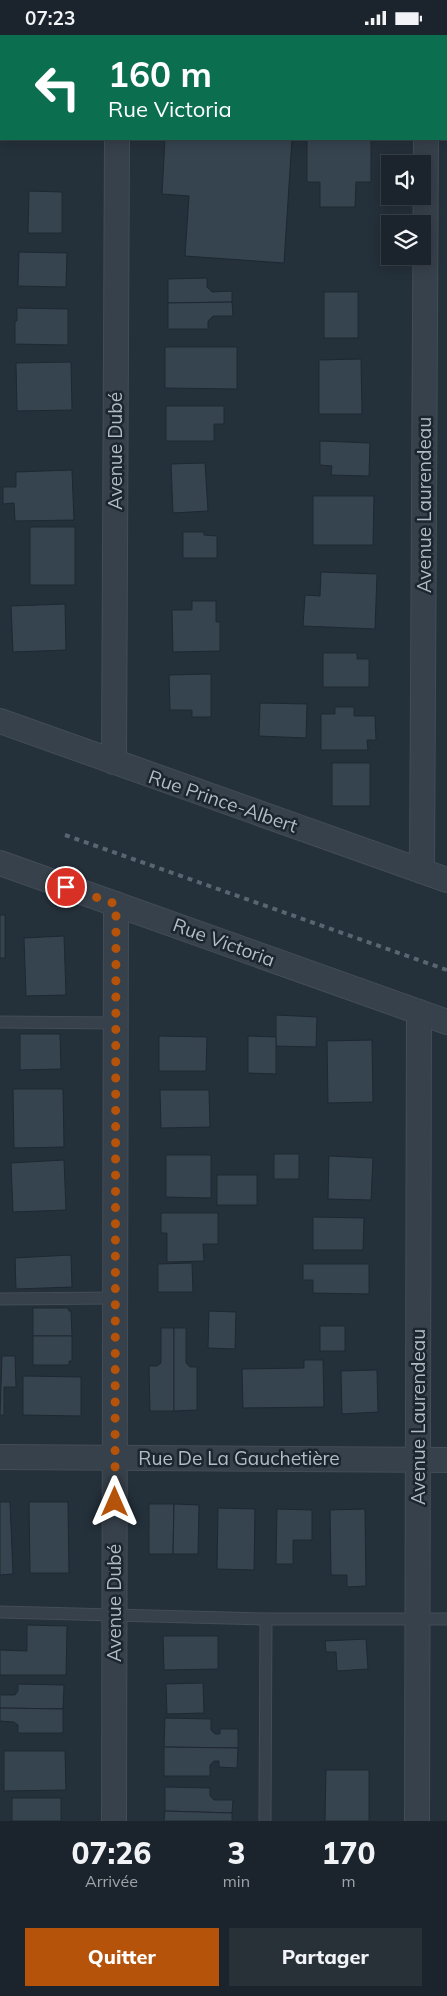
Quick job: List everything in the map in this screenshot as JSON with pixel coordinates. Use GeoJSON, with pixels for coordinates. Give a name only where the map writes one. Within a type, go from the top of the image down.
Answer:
{"type":"FeatureCollection","features":[{"type":"Feature","properties":{"kind":"street","name":"Avenue Dubé"},"geometry":{"type":"LineString","coordinates":[[114,762],[117,140]]}},
{"type":"Feature","properties":{"kind":"street","name":"Avenue Laurendeau"},"geometry":{"type":"LineString","coordinates":[[422,871],[426,140]]}},
{"type":"Feature","properties":{"kind":"street","name":"Rue Prince-Albert"},"geometry":{"type":"LineString","coordinates":[[0,721],[447,880]]}},
{"type":"Feature","properties":{"kind":"street","name":"Rue Victoria"},"geometry":{"type":"LineString","coordinates":[[0,863],[447,1022]]}},
{"type":"Feature","properties":{"kind":"street","name":"Avenue Dubé"},"geometry":{"type":"LineString","coordinates":[[114,1821],[116,904]]}},
{"type":"Feature","properties":{"kind":"street","name":"Avenue Laurendeau"},"geometry":{"type":"LineString","coordinates":[[417,1821],[419,1012]]}},
{"type":"Feature","properties":{"kind":"street","name":"Rue De La Gauchetière"},"geometry":{"type":"LineString","coordinates":[[0,1457],[447,1460]]}},
{"type":"Feature","properties":{"kind":"lane"},"geometry":{"type":"LineString","coordinates":[[0,1022],[116,1023]]}},
{"type":"Feature","properties":{"kind":"lane"},"geometry":{"type":"LineString","coordinates":[[0,1299],[115,1298]]}},
{"type":"Feature","properties":{"kind":"lane"},"geometry":{"type":"LineString","coordinates":[[0,1612],[266,1619],[447,1619]]}},
{"type":"Feature","properties":{"kind":"lane"},"geometry":{"type":"LineString","coordinates":[[265,1821],[266,1619]]}},
{"type":"Feature","properties":{"kind":"building"},"geometry":{"type":"Polygon","coordinates":[[[165,140],[292,140],[284,263],[185,256],[189,196],[162,194],[165,140]]]}},
{"type":"Feature","properties":{"kind":"building"},"geometry":{"type":"Polygon","coordinates":[[[307,140],[371,140],[371,182],[356,182],[355,207],[320,207],[320,182],[307,182],[307,140]]]}},
{"type":"Feature","properties":{"kind":"building"},"geometry":{"type":"Polygon","coordinates":[[[29,191],[62,192],[62,233],[28,233],[29,191]]]}},
{"type":"Feature","properties":{"kind":"building"},"geometry":{"type":"Polygon","coordinates":[[[19,252],[67,253],[66,287],[18,286],[19,252]]]}},
{"type":"Feature","properties":{"kind":"building"},"geometry":{"type":"Polygon","coordinates":[[[207,278],[207,287],[212,292],[232,291],[232,302],[168,303],[168,279],[207,278]]]}},
{"type":"Feature","properties":{"kind":"building"},"geometry":{"type":"Polygon","coordinates":[[[324,292],[358,292],[358,338],[324,338],[324,292]]]}},
{"type":"Feature","properties":{"kind":"building"},"geometry":{"type":"Polygon","coordinates":[[[232,302],[233,316],[213,316],[208,321],[208,329],[168,329],[168,303],[232,302]]]}},
{"type":"Feature","properties":{"kind":"building"},"geometry":{"type":"Polygon","coordinates":[[[17,308],[68,309],[68,345],[15,344],[17,308]]]}},
{"type":"Feature","properties":{"kind":"building"},"geometry":{"type":"Polygon","coordinates":[[[165,347],[237,347],[237,389],[165,388],[165,347]]]}},
{"type":"Feature","properties":{"kind":"building"},"geometry":{"type":"Polygon","coordinates":[[[361,359],[362,414],[319,414],[319,360],[361,359]]]}},
{"type":"Feature","properties":{"kind":"building"},"geometry":{"type":"Polygon","coordinates":[[[71,362],[72,410],[17,411],[16,363],[71,362]]]}},
{"type":"Feature","properties":{"kind":"building"},"geometry":{"type":"Polygon","coordinates":[[[166,406],[224,406],[224,424],[214,424],[214,441],[166,441],[166,406]]]}},
{"type":"Feature","properties":{"kind":"building"},"geometry":{"type":"Polygon","coordinates":[[[320,441],[370,443],[369,476],[331,475],[332,466],[320,465],[320,441]]]}},
{"type":"Feature","properties":{"kind":"building"},"geometry":{"type":"Polygon","coordinates":[[[205,463],[208,511],[173,513],[171,464],[205,463]]]}},
{"type":"Feature","properties":{"kind":"building"},"geometry":{"type":"Polygon","coordinates":[[[72,470],[74,520],[15,521],[14,503],[3,504],[3,487],[16,487],[16,472],[72,470]]]}},
{"type":"Feature","properties":{"kind":"building"},"geometry":{"type":"Polygon","coordinates":[[[313,496],[374,496],[373,545],[313,545],[313,496]]]}},
{"type":"Feature","properties":{"kind":"building"},"geometry":{"type":"Polygon","coordinates":[[[30,527],[75,527],[75,585],[30,585],[30,527]]]}},
{"type":"Feature","properties":{"kind":"building"},"geometry":{"type":"Polygon","coordinates":[[[183,532],[204,532],[204,535],[217,536],[217,558],[183,558],[183,532]]]}},
{"type":"Feature","properties":{"kind":"building"},"geometry":{"type":"Polygon","coordinates":[[[321,572],[377,574],[375,629],[303,626],[305,595],[320,596],[321,572]]]}},
{"type":"Feature","properties":{"kind":"building"},"geometry":{"type":"Polygon","coordinates":[[[192,601],[216,601],[216,622],[220,622],[220,651],[173,652],[172,610],[192,610],[192,601]]]}},
{"type":"Feature","properties":{"kind":"building"},"geometry":{"type":"Polygon","coordinates":[[[65,604],[66,650],[13,652],[11,606],[65,604]]]}},
{"type":"Feature","properties":{"kind":"building"},"geometry":{"type":"Polygon","coordinates":[[[323,653],[357,653],[357,659],[369,659],[369,687],[323,687],[323,653]]]}},
{"type":"Feature","properties":{"kind":"building"},"geometry":{"type":"Polygon","coordinates":[[[211,674],[211,717],[192,717],[192,710],[170,710],[169,675],[211,674]]]}},
{"type":"Feature","properties":{"kind":"building"},"geometry":{"type":"Polygon","coordinates":[[[260,703],[307,704],[306,738],[259,736],[260,703]]]}},
{"type":"Feature","properties":{"kind":"building"},"geometry":{"type":"Polygon","coordinates":[[[335,707],[354,707],[354,716],[375,716],[376,740],[367,740],[368,750],[321,750],[321,714],[335,714],[335,707]]]}},
{"type":"Feature","properties":{"kind":"building"},"geometry":{"type":"Polygon","coordinates":[[[332,763],[370,763],[370,806],[332,806],[332,763]]]}},
{"type":"Feature","properties":{"kind":"building"},"geometry":{"type":"Polygon","coordinates":[[[0,915],[5,915],[5,958],[0,958],[0,915]]]}},
{"type":"Feature","properties":{"kind":"building"},"geometry":{"type":"Polygon","coordinates":[[[64,936],[66,995],[26,996],[24,938],[64,936]]]}},
{"type":"Feature","properties":{"kind":"building"},"geometry":{"type":"Polygon","coordinates":[[[276,1015],[317,1017],[316,1047],[276,1046],[276,1015]]]}},
{"type":"Feature","properties":{"kind":"building"},"geometry":{"type":"Polygon","coordinates":[[[20,1034],[60,1034],[61,1069],[20,1070],[20,1034]]]}},
{"type":"Feature","properties":{"kind":"building"},"geometry":{"type":"Polygon","coordinates":[[[159,1036],[207,1037],[206,1071],[159,1071],[159,1036]]]}},
{"type":"Feature","properties":{"kind":"building"},"geometry":{"type":"Polygon","coordinates":[[[248,1036],[276,1037],[276,1074],[248,1073],[248,1036]]]}},
{"type":"Feature","properties":{"kind":"building"},"geometry":{"type":"Polygon","coordinates":[[[372,1040],[373,1102],[328,1103],[327,1041],[372,1040]]]}},
{"type":"Feature","properties":{"kind":"building"},"geometry":{"type":"Polygon","coordinates":[[[13,1089],[63,1089],[64,1147],[14,1148],[13,1089]]]}},
{"type":"Feature","properties":{"kind":"building"},"geometry":{"type":"Polygon","coordinates":[[[160,1090],[209,1090],[210,1127],[161,1128],[160,1090]]]}},
{"type":"Feature","properties":{"kind":"building"},"geometry":{"type":"Polygon","coordinates":[[[274,1154],[299,1154],[299,1179],[274,1179],[274,1154]]]}},
{"type":"Feature","properties":{"kind":"building"},"geometry":{"type":"Polygon","coordinates":[[[166,1155],[211,1155],[211,1198],[166,1197],[166,1155]]]}},
{"type":"Feature","properties":{"kind":"building"},"geometry":{"type":"Polygon","coordinates":[[[329,1156],[373,1158],[371,1200],[328,1199],[329,1156]]]}},
{"type":"Feature","properties":{"kind":"building"},"geometry":{"type":"Polygon","coordinates":[[[64,1160],[66,1210],[13,1212],[11,1163],[64,1160]]]}},
{"type":"Feature","properties":{"kind":"building"},"geometry":{"type":"Polygon","coordinates":[[[217,1175],[257,1175],[257,1205],[217,1205],[217,1175]]]}},
{"type":"Feature","properties":{"kind":"building"},"geometry":{"type":"Polygon","coordinates":[[[161,1213],[218,1213],[218,1244],[203,1244],[204,1261],[167,1262],[167,1233],[161,1233],[161,1213]]]}},
{"type":"Feature","properties":{"kind":"building"},"geometry":{"type":"Polygon","coordinates":[[[313,1217],[364,1218],[363,1250],[313,1250],[313,1217]]]}},
{"type":"Feature","properties":{"kind":"building"},"geometry":{"type":"Polygon","coordinates":[[[71,1255],[72,1287],[16,1289],[15,1258],[71,1255]]]}},
{"type":"Feature","properties":{"kind":"building"},"geometry":{"type":"Polygon","coordinates":[[[192,1263],[193,1292],[158,1292],[158,1264],[192,1263]]]}},
{"type":"Feature","properties":{"kind":"building"},"geometry":{"type":"Polygon","coordinates":[[[303,1264],[369,1264],[369,1294],[313,1293],[313,1280],[303,1280],[303,1264]]]}},
{"type":"Feature","properties":{"kind":"building"},"geometry":{"type":"Polygon","coordinates":[[[33,1308],[68,1308],[71,1311],[72,1336],[33,1336],[33,1308]]]}},
{"type":"Feature","properties":{"kind":"building"},"geometry":{"type":"Polygon","coordinates":[[[209,1311],[236,1312],[235,1349],[208,1348],[209,1311]]]}},
{"type":"Feature","properties":{"kind":"building"},"geometry":{"type":"Polygon","coordinates":[[[320,1326],[345,1326],[345,1351],[320,1351],[320,1326]]]}},
{"type":"Feature","properties":{"kind":"building"},"geometry":{"type":"Polygon","coordinates":[[[161,1328],[174,1328],[174,1411],[150,1411],[149,1366],[157,1366],[161,1363],[161,1328]]]}},
{"type":"Feature","properties":{"kind":"building"},"geometry":{"type":"Polygon","coordinates":[[[174,1328],[186,1328],[186,1363],[190,1367],[197,1367],[197,1410],[174,1411],[174,1328]]]}},
{"type":"Feature","properties":{"kind":"building"},"geometry":{"type":"Polygon","coordinates":[[[33,1336],[72,1336],[72,1361],[69,1361],[69,1365],[33,1365],[33,1336]]]}},
{"type":"Feature","properties":{"kind":"building"},"geometry":{"type":"Polygon","coordinates":[[[2,1356],[15,1356],[16,1387],[4,1387],[4,1415],[0,1415],[2,1356]]]}},
{"type":"Feature","properties":{"kind":"building"},"geometry":{"type":"Polygon","coordinates":[[[304,1360],[323,1360],[324,1407],[243,1408],[242,1369],[304,1368],[304,1360]]]}},
{"type":"Feature","properties":{"kind":"building"},"geometry":{"type":"Polygon","coordinates":[[[377,1370],[378,1412],[342,1414],[341,1371],[377,1370]]]}},
{"type":"Feature","properties":{"kind":"building"},"geometry":{"type":"Polygon","coordinates":[[[23,1376],[81,1377],[81,1416],[23,1415],[23,1376]]]}},
{"type":"Feature","properties":{"kind":"building"},"geometry":{"type":"Polygon","coordinates":[[[0,1502],[10,1502],[13,1574],[0,1575],[0,1502]]]}},
{"type":"Feature","properties":{"kind":"building"},"geometry":{"type":"Polygon","coordinates":[[[29,1502],[68,1502],[69,1573],[30,1573],[29,1502]]]}},
{"type":"Feature","properties":{"kind":"building"},"geometry":{"type":"Polygon","coordinates":[[[149,1504],[174,1504],[173,1554],[149,1554],[149,1504]]]}},
{"type":"Feature","properties":{"kind":"building"},"geometry":{"type":"Polygon","coordinates":[[[174,1504],[199,1505],[198,1554],[173,1554],[174,1504]]]}},
{"type":"Feature","properties":{"kind":"building"},"geometry":{"type":"Polygon","coordinates":[[[218,1508],[255,1509],[254,1570],[217,1569],[218,1508]]]}},
{"type":"Feature","properties":{"kind":"building"},"geometry":{"type":"Polygon","coordinates":[[[277,1509],[312,1510],[312,1540],[293,1540],[293,1564],[276,1564],[277,1509]]]}},
{"type":"Feature","properties":{"kind":"building"},"geometry":{"type":"Polygon","coordinates":[[[365,1509],[366,1586],[347,1587],[347,1575],[331,1575],[330,1510],[365,1509]]]}},
{"type":"Feature","properties":{"kind":"building"},"geometry":{"type":"Polygon","coordinates":[[[27,1625],[67,1626],[66,1675],[0,1675],[0,1650],[27,1651],[27,1625]]]}},
{"type":"Feature","properties":{"kind":"building"},"geometry":{"type":"Polygon","coordinates":[[[163,1636],[218,1636],[218,1669],[164,1670],[163,1636]]]}},
{"type":"Feature","properties":{"kind":"building"},"geometry":{"type":"Polygon","coordinates":[[[366,1639],[368,1669],[337,1671],[336,1652],[326,1652],[325,1641],[366,1639]]]}},
{"type":"Feature","properties":{"kind":"building"},"geometry":{"type":"Polygon","coordinates":[[[203,1683],[204,1713],[167,1714],[166,1684],[203,1683]]]}},
{"type":"Feature","properties":{"kind":"building"},"geometry":{"type":"Polygon","coordinates":[[[18,1684],[64,1685],[63,1709],[0,1708],[0,1695],[15,1695],[18,1691],[18,1684]]]}},
{"type":"Feature","properties":{"kind":"building"},"geometry":{"type":"Polygon","coordinates":[[[0,1708],[63,1709],[63,1733],[18,1733],[18,1725],[14,1722],[0,1721],[0,1708]]]}},
{"type":"Feature","properties":{"kind":"building"},"geometry":{"type":"Polygon","coordinates":[[[165,1718],[211,1719],[211,1730],[215,1734],[220,1734],[220,1729],[238,1729],[238,1748],[164,1747],[165,1718]]]}},
{"type":"Feature","properties":{"kind":"building"},"geometry":{"type":"Polygon","coordinates":[[[164,1747],[238,1748],[237,1768],[219,1767],[219,1761],[214,1761],[210,1765],[210,1776],[164,1776],[164,1747]]]}},
{"type":"Feature","properties":{"kind":"building"},"geometry":{"type":"Polygon","coordinates":[[[4,1751],[65,1751],[66,1790],[4,1791],[4,1751]]]}},
{"type":"Feature","properties":{"kind":"building"},"geometry":{"type":"Polygon","coordinates":[[[326,1770],[369,1770],[369,1821],[325,1821],[326,1770]]]}},
{"type":"Feature","properties":{"kind":"building"},"geometry":{"type":"Polygon","coordinates":[[[165,1787],[210,1788],[210,1796],[214,1800],[233,1800],[232,1813],[165,1811],[165,1787]]]}},
{"type":"Feature","properties":{"kind":"building"},"geometry":{"type":"Polygon","coordinates":[[[12,1798],[61,1798],[61,1821],[12,1821],[12,1798]]]}},
{"type":"Feature","properties":{"kind":"building"},"geometry":{"type":"Polygon","coordinates":[[[165,1811],[232,1813],[232,1821],[164,1821],[165,1811]]]}},
{"type":"Feature","properties":{"kind":"railway"},"geometry":{"type":"LineString","coordinates":[[65,835],[447,970]]}},
{"type":"Feature","properties":{"kind":"route"},"geometry":{"type":"LineString","coordinates":[[66,887],[116,904],[115,1502]]}}]}
